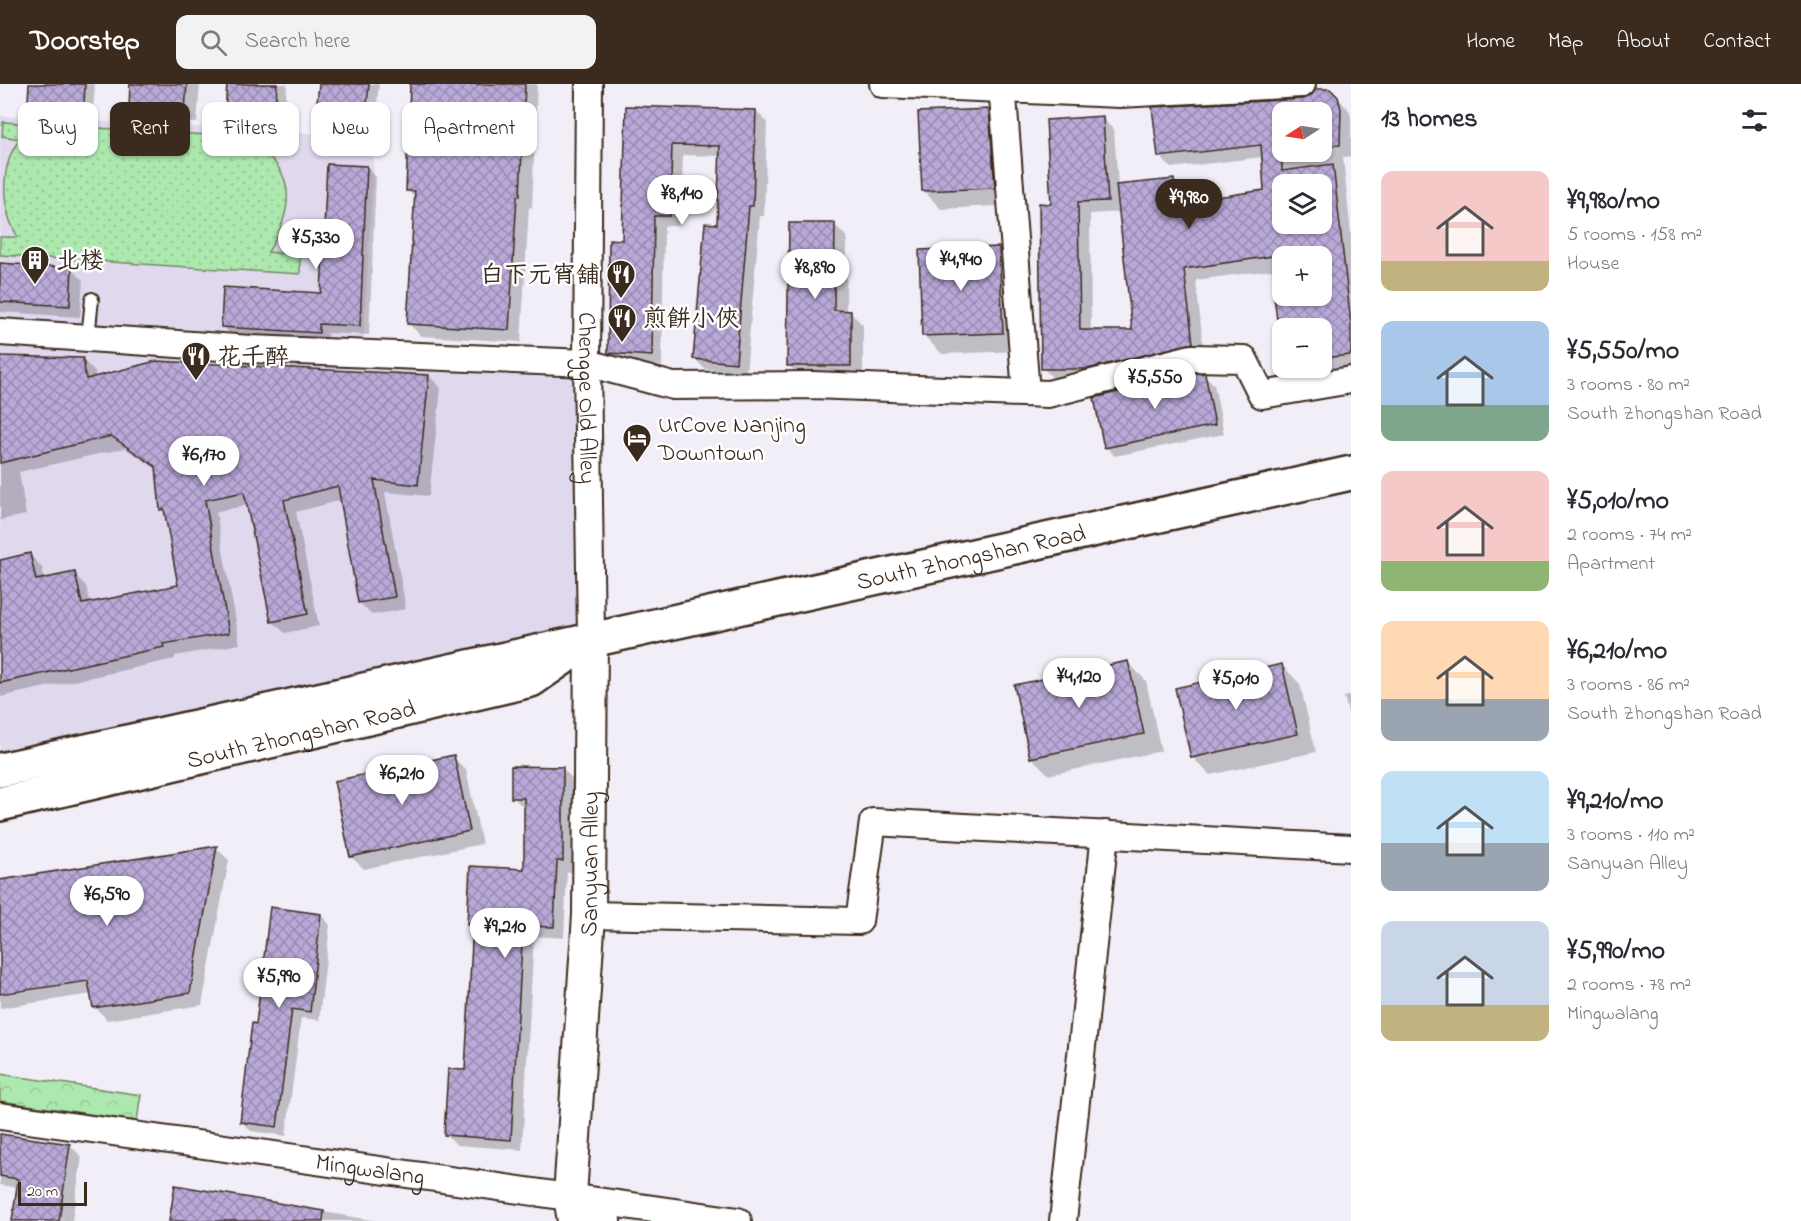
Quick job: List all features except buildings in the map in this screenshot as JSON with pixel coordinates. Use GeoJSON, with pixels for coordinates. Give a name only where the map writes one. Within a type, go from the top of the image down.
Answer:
{"type":"FeatureCollection","features":[{"type":"Feature","properties":{"kind":"main road","name":"South Zhongshan Road"},"geometry":{"type":"LineString","coordinates":[[0,804],[531,680],[591,639]]}},
{"type":"Feature","properties":{"kind":"street","name":"Chengge Old Alley"},"geometry":{"type":"LineString","coordinates":[[589,84],[587,363],[591,639]]}},
{"type":"Feature","properties":{"kind":"street"},"geometry":{"type":"LineString","coordinates":[[883,84],[1002,87],[1120,94],[1302,84]]}},
{"type":"Feature","properties":{"kind":"street"},"geometry":{"type":"LineString","coordinates":[[1002,87],[1026,393]]}},
{"type":"Feature","properties":{"kind":"street"},"geometry":{"type":"LineString","coordinates":[[0,332],[251,349],[587,363],[674,386],[812,385],[1048,394],[1191,358],[1244,358],[1262,395],[1351,380]]}},
{"type":"Feature","properties":{"kind":"street","name":"Sanyuan Alley"},"geometry":{"type":"LineString","coordinates":[[572,1209],[589,915],[591,639]]}},
{"type":"Feature","properties":{"kind":"street"},"geometry":{"type":"LineString","coordinates":[[589,915],[859,921],[873,822],[1351,848]]}},
{"type":"Feature","properties":{"kind":"street"},"geometry":{"type":"LineString","coordinates":[[1064,1221],[1105,834]]}},
{"type":"Feature","properties":{"kind":"street","name":"Mingwalang"},"geometry":{"type":"LineString","coordinates":[[0,1116],[572,1209],[738,1221]]}},
{"type":"Feature","properties":{"kind":"street"},"geometry":{"type":"LineString","coordinates":[[572,1209],[604,1221]]}},
{"type":"Feature","properties":{"kind":"lane"},"geometry":{"type":"LineString","coordinates":[[88,338],[92,299]]}},
{"type":"Feature","properties":{"kind":"lane"},"geometry":{"type":"LineString","coordinates":[[0,770],[1351,473]]}},
{"type":"Feature","properties":{"kind":"shaded area"},"geometry":{"type":"Polygon","coordinates":[[[0,116],[18,117],[18,156],[98,156],[98,121],[110,122],[110,156],[190,156],[190,127],[202,127],[202,156],[299,156],[299,133],[311,133],[311,156],[374,156],[363,353],[587,363],[591,639],[0,804],[0,116]]]}},
{"type":"Feature","properties":{"kind":"green space"},"geometry":{"type":"Polygon","coordinates":[[[3,122],[18,123],[18,139],[2,136],[3,122]]]}},
{"type":"Feature","properties":{"kind":"green space"},"geometry":{"type":"Polygon","coordinates":[[[98,128],[110,129],[110,156],[190,156],[190,134],[202,135],[202,156],[268,156],[282,173],[287,201],[278,234],[268,252],[300,255],[300,274],[0,255],[0,237],[18,237],[12,226],[5,200],[6,174],[13,149],[18,142],[18,156],[98,156],[98,128]]]}},
{"type":"Feature","properties":{"kind":"green space"},"geometry":{"type":"Polygon","coordinates":[[[0,1074],[141,1095],[137,1121],[0,1101],[0,1074]]]}},
{"type":"Feature","properties":{"kind":"place","name":"北楼"},"geometry":{"type":"Point","coordinates":[35,286]}},
{"type":"Feature","properties":{"kind":"place","name":"白下元宵舖"},"geometry":{"type":"Point","coordinates":[621,300]}},
{"type":"Feature","properties":{"kind":"place","name":"煎餅小俠"},"geometry":{"type":"Point","coordinates":[622,344]}},
{"type":"Feature","properties":{"kind":"place","name":"花千醉"},"geometry":{"type":"Point","coordinates":[196,382]}},
{"type":"Feature","properties":{"kind":"place","name":"UrCove Nanjing Downtown"},"geometry":{"type":"Point","coordinates":[637,464]}}]}
